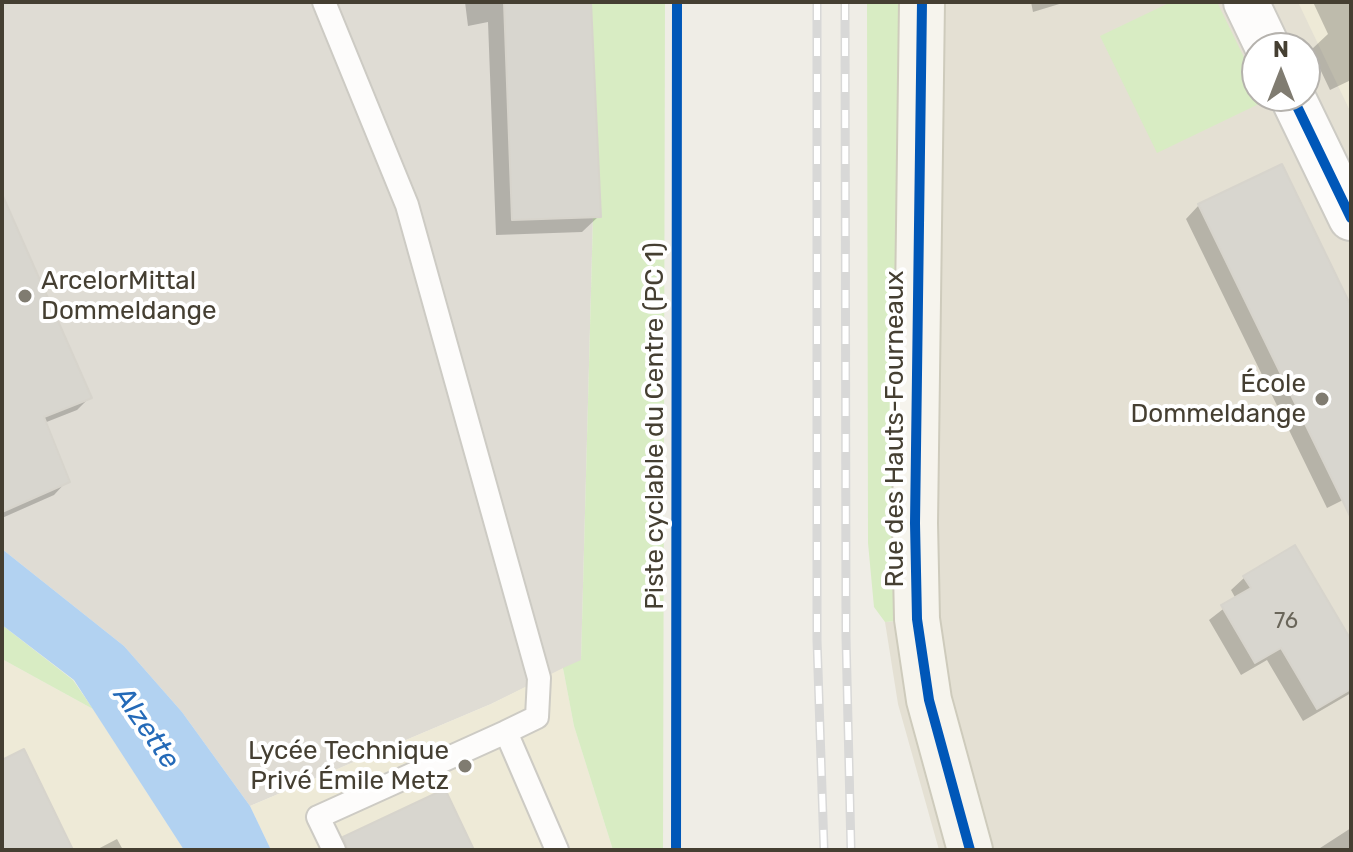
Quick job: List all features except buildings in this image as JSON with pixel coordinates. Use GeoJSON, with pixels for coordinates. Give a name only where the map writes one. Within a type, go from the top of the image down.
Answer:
{"type":"FeatureCollection","features":[{"type":"Feature","properties":{"kind":"street","name":"Rue des Hauts-Fourneaux"},"geometry":{"type":"LineString","coordinates":[[922,2],[915,523],[917,619],[929,700],[970,850]]}},
{"type":"Feature","properties":{"kind":"street"},"geometry":{"type":"LineString","coordinates":[[1246,2],[1260,32]]}},
{"type":"Feature","properties":{"kind":"street"},"geometry":{"type":"LineString","coordinates":[[1300,112],[1351,218]]}},
{"type":"Feature","properties":{"kind":"lane"},"geometry":{"type":"LineString","coordinates":[[324,2],[407,205],[539,678],[537,717],[318,817],[334,850]]}},
{"type":"Feature","properties":{"kind":"lane"},"geometry":{"type":"LineString","coordinates":[[506,732],[557,850]]}},
{"type":"Feature","properties":{"kind":"shaded area"},"geometry":{"type":"Polygon","coordinates":[[[2,2],[591,2],[593,217],[581,661],[491,704],[250,806],[182,712],[124,646],[2,549],[2,2]]]}},
{"type":"Feature","properties":{"kind":"shaded area"},"geometry":{"type":"Polygon","coordinates":[[[922,2],[1351,2],[1351,850],[939,850],[898,704],[885,622],[916,619],[922,2]]]}},
{"type":"Feature","properties":{"kind":"shaded area"},"geometry":{"type":"Polygon","coordinates":[[[1298,2],[1351,2],[1351,113],[1321,50],[1321,32],[1312,32],[1298,2]]]}},
{"type":"Feature","properties":{"kind":"shaded area"},"geometry":{"type":"Polygon","coordinates":[[[2,659],[93,709],[184,850],[2,850],[2,659]]]}},
{"type":"Feature","properties":{"kind":"shaded area","name":"Lycée Technique Privé Émile Metz"},"geometry":{"type":"Polygon","coordinates":[[[563,668],[574,726],[613,850],[271,850],[250,806],[491,704],[563,668]]]}},
{"type":"Feature","properties":{"kind":"green space"},"geometry":{"type":"Polygon","coordinates":[[[591,2],[665,2],[663,850],[613,850],[574,726],[563,668],[581,660],[593,217],[591,2]]]}},
{"type":"Feature","properties":{"kind":"green space"},"geometry":{"type":"Polygon","coordinates":[[[867,2],[922,2],[917,619],[885,622],[874,607],[868,543],[867,2]]]}},
{"type":"Feature","properties":{"kind":"green space"},"geometry":{"type":"Polygon","coordinates":[[[1171,2],[1217,2],[1241,51],[1242,112],[1157,153],[1100,36],[1171,2]]]}},
{"type":"Feature","properties":{"kind":"green space"},"geometry":{"type":"Polygon","coordinates":[[[2,625],[73,680],[93,709],[2,659],[2,625]]]}},
{"type":"Feature","properties":{"kind":"water","name":"Alzette"},"geometry":{"type":"Polygon","coordinates":[[[2,549],[124,646],[182,712],[250,806],[271,850],[184,850],[74,680],[2,625],[2,549]]]}},
{"type":"Feature","properties":{"kind":"railway"},"geometry":{"type":"LineString","coordinates":[[817,2],[817,640],[824,850]]}},
{"type":"Feature","properties":{"kind":"railway"},"geometry":{"type":"LineString","coordinates":[[845,2],[846,637],[851,850]]}},
{"type":"Feature","properties":{"kind":"cycle path","name":"Piste cyclable du Centre (PC 1)"},"geometry":{"type":"LineString","coordinates":[[676,850],[677,2]]}},
{"type":"Feature","properties":{"kind":"cycle path"},"geometry":{"type":"LineString","coordinates":[[922,2],[915,523],[917,619],[929,700],[970,850]]}},
{"type":"Feature","properties":{"kind":"cycle path"},"geometry":{"type":"LineString","coordinates":[[1300,112],[1351,218]]}},
{"type":"Feature","properties":{"kind":"place","name":"ArcelorMittal Dommeldange"},"geometry":{"type":"Point","coordinates":[25,296]}},
{"type":"Feature","properties":{"kind":"place","name":"École Dommeldange"},"geometry":{"type":"Point","coordinates":[1322,399]}},
{"type":"Feature","properties":{"kind":"place","name":"Lycée Technique Privé Émile Metz"},"geometry":{"type":"Point","coordinates":[465,766]}}]}
